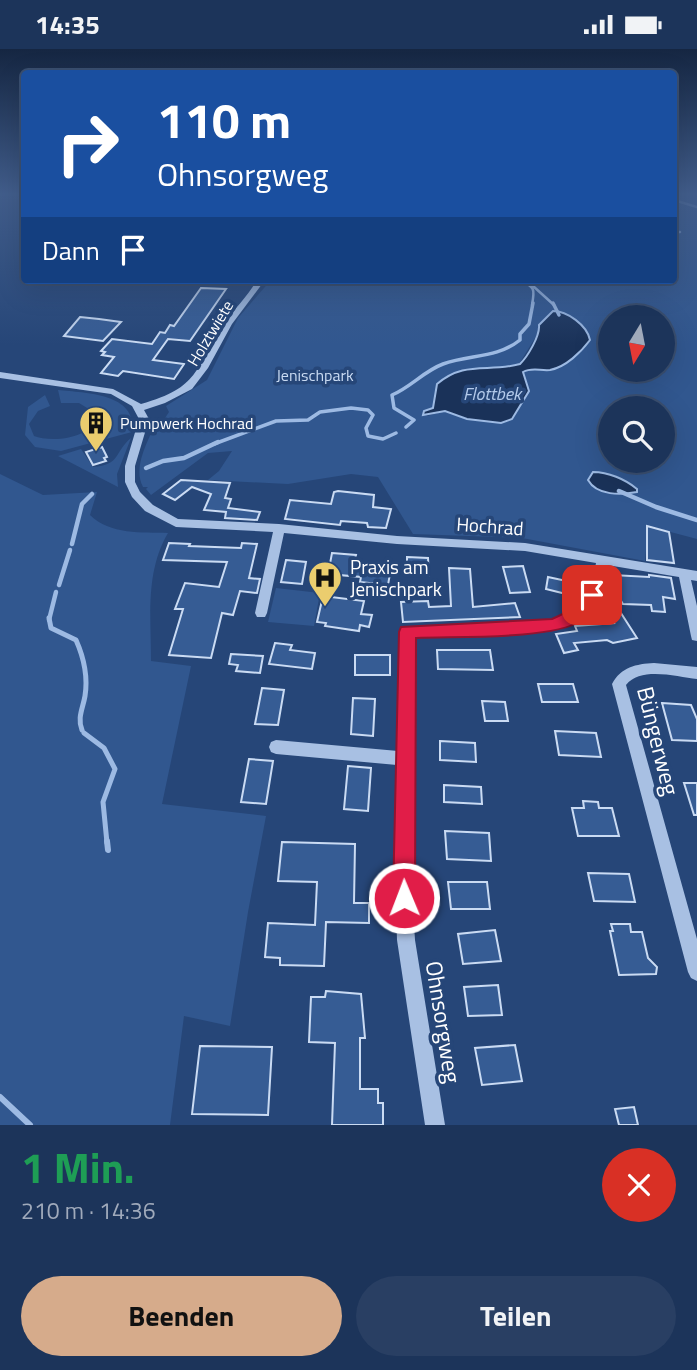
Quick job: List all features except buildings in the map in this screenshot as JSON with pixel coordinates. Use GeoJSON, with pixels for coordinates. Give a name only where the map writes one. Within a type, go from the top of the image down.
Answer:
{"type":"FeatureCollection","features":[{"type":"Feature","properties":{"kind":"street","name":"Holztwiete"},"geometry":{"type":"LineString","coordinates":[[139,408],[170,399],[195,383],[204,371],[226,326],[258,284]]}},
{"type":"Feature","properties":{"kind":"street"},"geometry":{"type":"LineString","coordinates":[[0,375],[113,393],[128,398],[139,408]]}},
{"type":"Feature","properties":{"kind":"street","name":"Hochrad"},"geometry":{"type":"LineString","coordinates":[[139,408],[144,417],[144,425],[130,466],[130,482],[136,494],[149,508],[176,523],[526,547],[691,575]]}},
{"type":"Feature","properties":{"kind":"street"},"geometry":{"type":"LineString","coordinates":[[261,613],[279,528]]}},
{"type":"Feature","properties":{"kind":"street","name":"Ohnsorgweg"},"geometry":{"type":"LineString","coordinates":[[435,1125],[406,940],[403,877],[407,632],[553,625],[567,621],[587,606],[602,561]]}},
{"type":"Feature","properties":{"kind":"street"},"geometry":{"type":"LineString","coordinates":[[691,575],[697,636]]}},
{"type":"Feature","properties":{"kind":"street","name":"Büngerweg"},"geometry":{"type":"LineString","coordinates":[[697,673],[641,670],[628,672],[622,676],[619,684],[697,972]]}},
{"type":"Feature","properties":{"kind":"street"},"geometry":{"type":"LineString","coordinates":[[276,747],[407,759]]}},
{"type":"Feature","properties":{"kind":"green space","name":"Jenischpark"},"geometry":{"type":"Polygon","coordinates":[[[677,244],[697,244],[697,539],[648,526],[645,561],[522,538],[413,534],[378,477],[351,474],[288,484],[208,480],[219,471],[232,451],[208,453],[151,495],[146,489],[148,487],[143,487],[139,470],[146,444],[157,420],[165,418],[169,412],[166,406],[207,380],[238,318],[268,284],[677,284],[677,244]],[[546,319],[539,325],[540,330],[519,364],[457,372],[437,384],[433,408],[424,411],[427,416],[444,411],[467,419],[501,423],[512,419],[529,391],[523,372],[533,369],[550,370],[561,366],[578,354],[590,340],[546,319]]]}},
{"type":"Feature","properties":{"kind":"green space"},"geometry":{"type":"Polygon","coordinates":[[[58,390],[95,394],[118,402],[127,409],[132,419],[132,432],[61,451],[35,447],[25,435],[28,407],[45,395],[50,406],[38,411],[29,424],[34,436],[51,439],[72,437],[89,428],[93,420],[92,411],[79,403],[61,403],[58,390]]]}},
{"type":"Feature","properties":{"kind":"green space"},"geometry":{"type":"Polygon","coordinates":[[[131,438],[117,474],[118,487],[58,456],[81,449],[93,467],[102,466],[113,461],[131,438]]]}},
{"type":"Feature","properties":{"kind":"green space"},"geometry":{"type":"Polygon","coordinates":[[[0,474],[43,495],[97,492],[90,515],[98,521],[127,531],[168,533],[156,563],[153,579],[150,612],[151,661],[191,666],[162,804],[266,816],[230,1026],[184,1016],[170,1125],[0,1125],[0,474]]]}},
{"type":"Feature","properties":{"kind":"green space"},"geometry":{"type":"Polygon","coordinates":[[[276,588],[320,593],[314,626],[268,622],[276,588]]]}},
{"type":"Feature","properties":{"kind":"water","name":"Flottbek"},"geometry":{"type":"Polygon","coordinates":[[[553,311],[564,313],[576,320],[585,329],[590,340],[562,366],[550,370],[533,369],[523,372],[529,391],[512,419],[501,423],[467,419],[445,411],[423,415],[424,411],[433,408],[437,384],[447,377],[467,369],[520,364],[533,346],[539,325],[553,311]]]}},
{"type":"Feature","properties":{"kind":"water"},"geometry":{"type":"Polygon","coordinates":[[[593,472],[605,473],[622,479],[637,489],[637,492],[603,492],[588,480],[593,472]]]}},
{"type":"Feature","properties":{"kind":"waterway","name":"Flottbek"},"geometry":{"type":"LineString","coordinates":[[527,284],[533,289],[532,305]]}},
{"type":"Feature","properties":{"kind":"waterway","name":"Flottbek"},"geometry":{"type":"LineString","coordinates":[[533,286],[554,305]]}},
{"type":"Feature","properties":{"kind":"waterway","name":"Flottbek"},"geometry":{"type":"LineString","coordinates":[[406,427],[414,420],[394,408],[392,395],[443,364],[511,346],[520,340],[520,334],[529,324],[533,303]]}},
{"type":"Feature","properties":{"kind":"waterway","name":"Flottbek"},"geometry":{"type":"LineString","coordinates":[[554,305],[559,315]]}},
{"type":"Feature","properties":{"kind":"waterway","name":"Flottbek"},"geometry":{"type":"LineString","coordinates":[[214,444],[276,421],[308,420],[320,412],[351,408],[368,410],[373,415],[366,428],[368,436],[383,439],[396,433]]}},
{"type":"Feature","properties":{"kind":"waterway","name":"Flottbek"},"geometry":{"type":"LineString","coordinates":[[146,468],[163,461],[184,458],[218,442]]}},
{"type":"Feature","properties":{"kind":"waterway"},"geometry":{"type":"LineString","coordinates":[[619,491],[656,507],[697,520]]}},
{"type":"Feature","properties":{"kind":"waterway","name":"Flottbek"},"geometry":{"type":"LineString","coordinates":[[72,544],[82,504],[92,494]]}},
{"type":"Feature","properties":{"kind":"waterway","name":"Flottbek"},"geometry":{"type":"LineString","coordinates":[[59,585],[70,550]]}},
{"type":"Feature","properties":{"kind":"waterway","name":"Flottbek"},"geometry":{"type":"LineString","coordinates":[[49,619],[56,592]]}},
{"type":"Feature","properties":{"kind":"waterway","name":"Flottbek"},"geometry":{"type":"LineString","coordinates":[[49,619],[51,628],[76,640],[81,654],[86,682],[80,717],[82,730]]}},
{"type":"Feature","properties":{"kind":"waterway","name":"Flottbek"},"geometry":{"type":"LineString","coordinates":[[84,733],[104,748],[115,769],[103,802],[107,843]]}},
{"type":"Feature","properties":{"kind":"waterway","name":"Flottbek"},"geometry":{"type":"LineString","coordinates":[[107,841],[108,850]]}},
{"type":"Feature","properties":{"kind":"waterway","name":"Flottbek"},"geometry":{"type":"LineString","coordinates":[[0,1097],[30,1125]]}},
{"type":"Feature","properties":{"kind":"place","name":"Pumpwerk Hochrad"},"geometry":{"type":"Point","coordinates":[96,453]}},
{"type":"Feature","properties":{"kind":"place","name":"Praxis am Jenischpark"},"geometry":{"type":"Point","coordinates":[325,608]}},
{"type":"Feature","properties":{"kind":"route"},"geometry":{"type":"LineString","coordinates":[[404,898],[407,632],[553,625],[576,616],[587,606],[592,595]]}}]}
